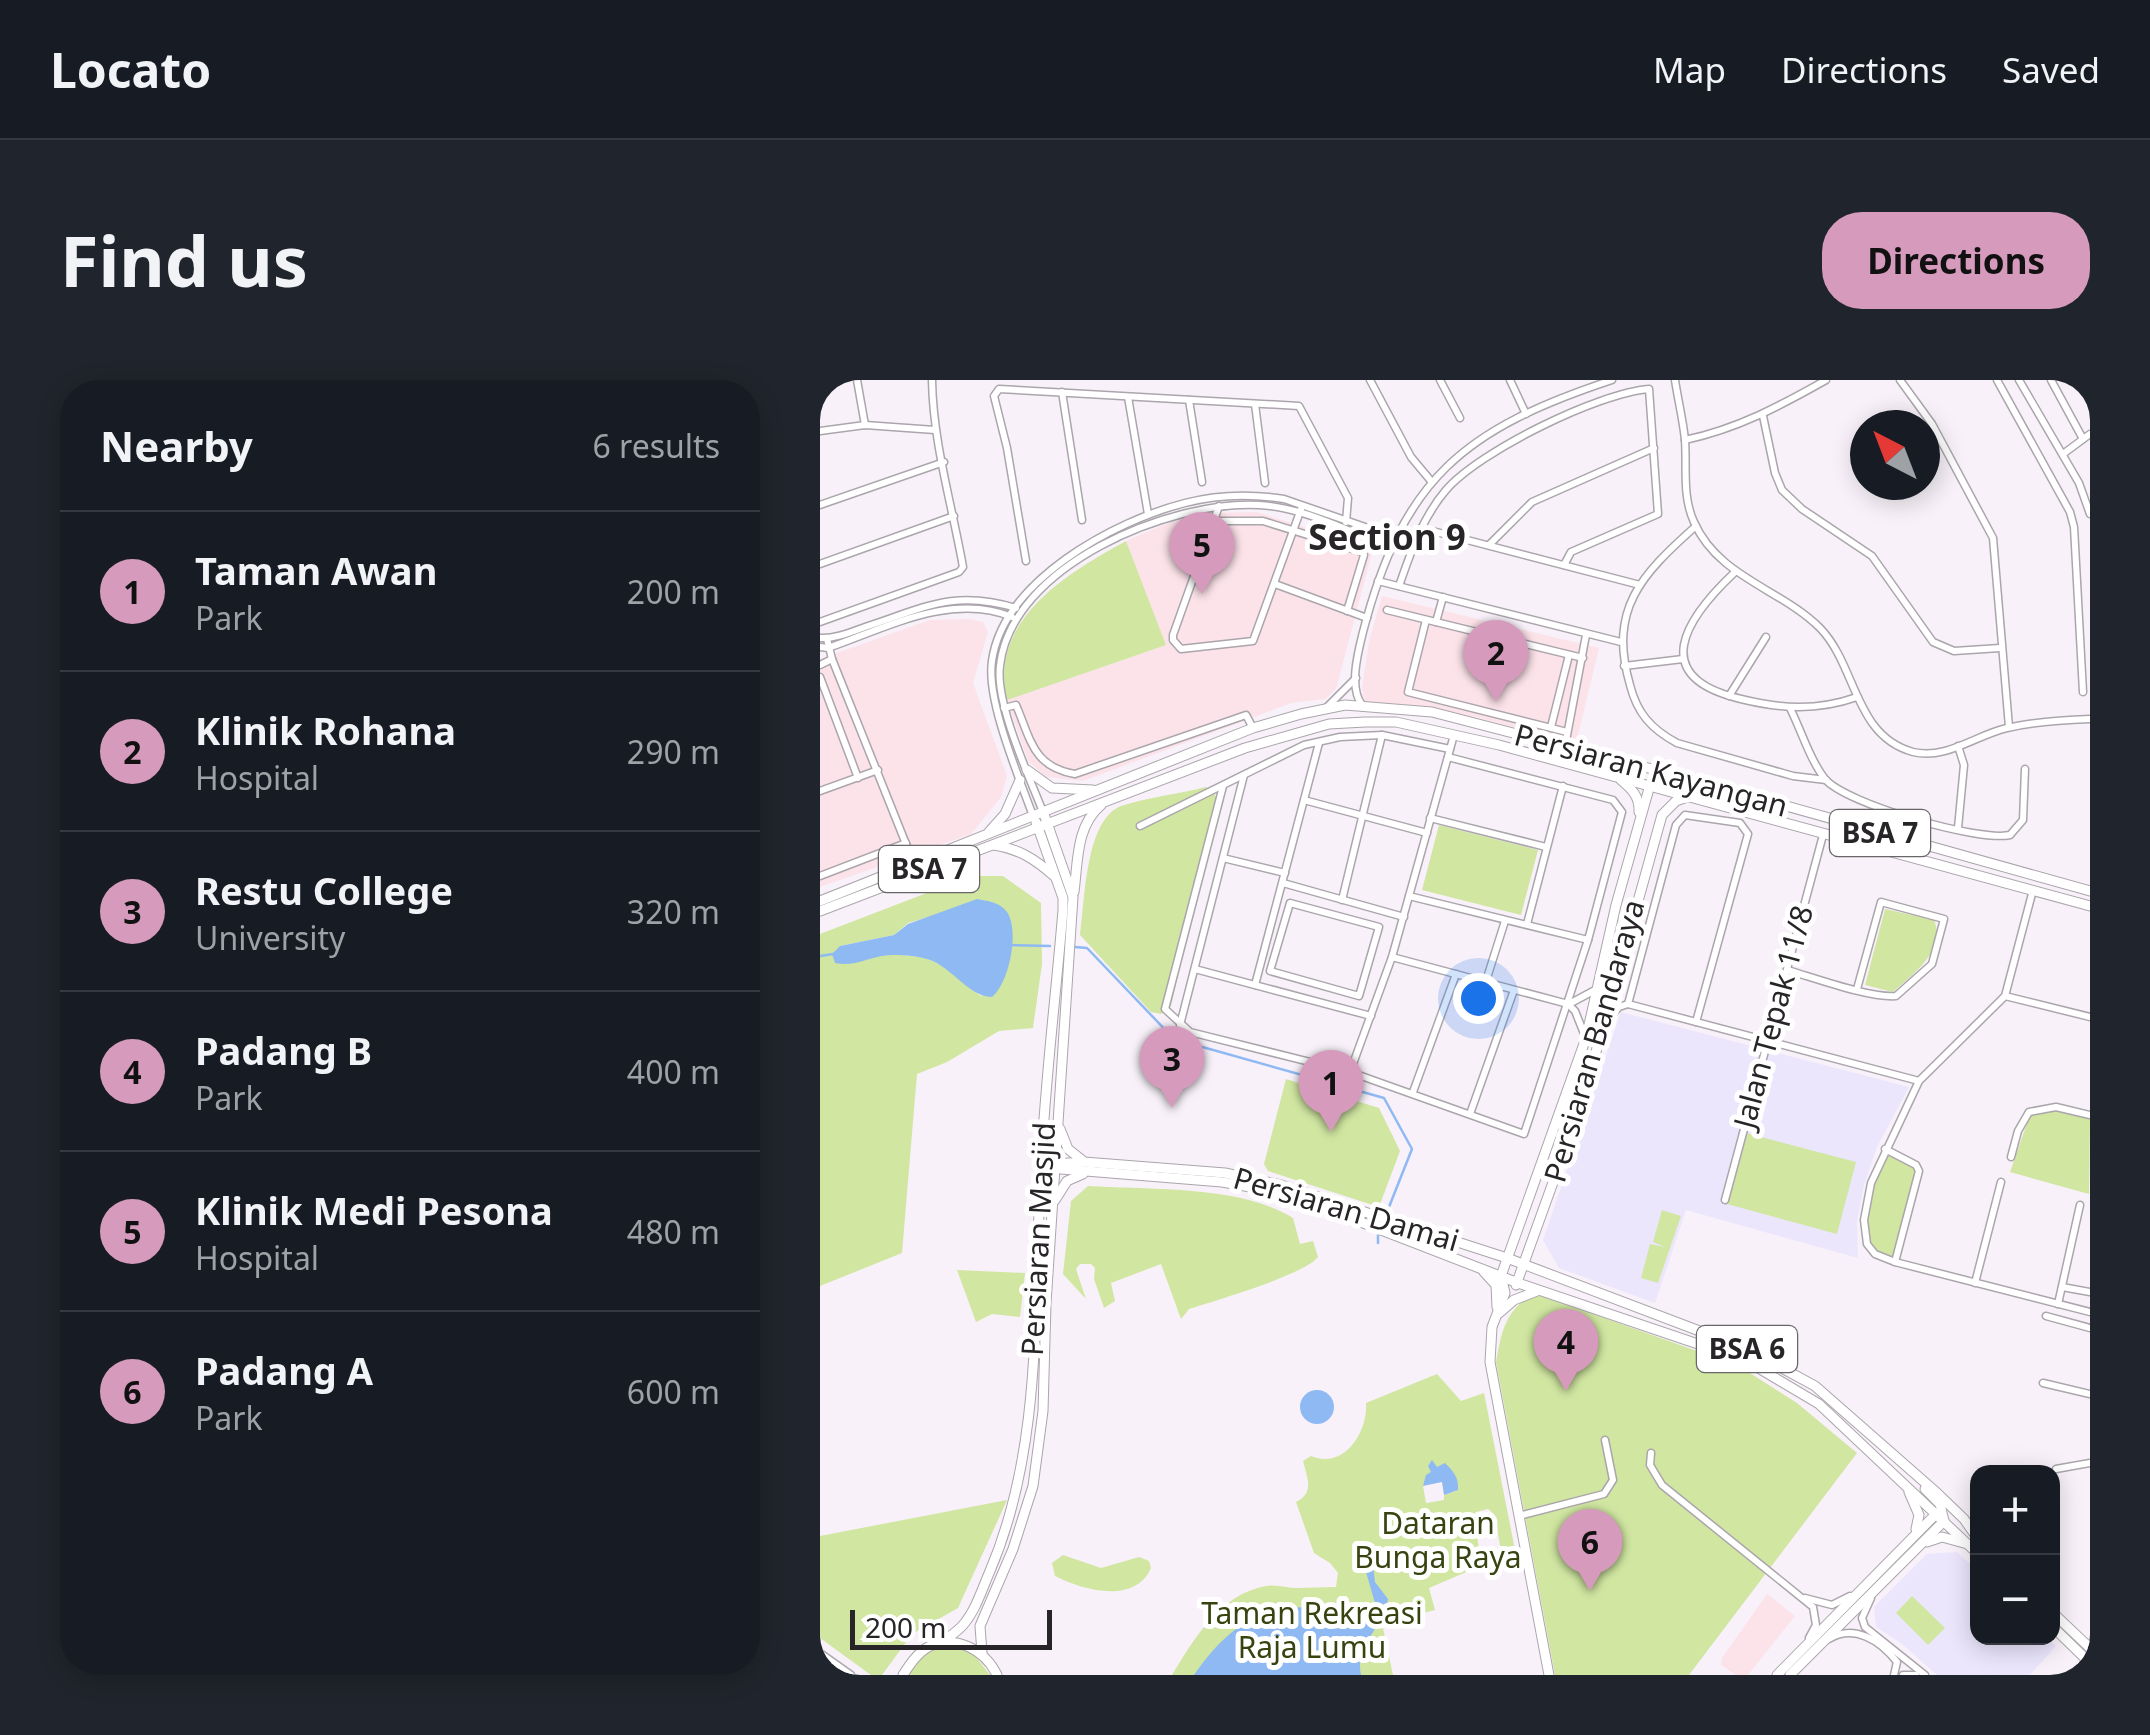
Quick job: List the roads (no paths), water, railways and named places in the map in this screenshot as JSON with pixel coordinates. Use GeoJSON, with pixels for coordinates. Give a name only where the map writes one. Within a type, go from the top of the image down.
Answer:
{"type":"FeatureCollection","features":[{"type":"Feature","properties":{"kind":"main road","name":"Persiaran Kayangan"},"geometry":{"type":"LineString","coordinates":[[820,911],[1253,728],[1326,708],[1364,706],[1432,712],[2087,889]]}},
{"type":"Feature","properties":{"kind":"main road","name":"Persiaran Kayangan"},"geometry":{"type":"LineString","coordinates":[[1040,819],[1112,798],[1245,748],[1328,724],[1396,722],[1650,785],[2090,906]]}},
{"type":"Feature","properties":{"kind":"main road"},"geometry":{"type":"LineString","coordinates":[[1027,770],[1052,788],[1102,790]]}},
{"type":"Feature","properties":{"kind":"main road"},"geometry":{"type":"LineString","coordinates":[[1650,785],[1679,776]]}},
{"type":"Feature","properties":{"kind":"main road"},"geometry":{"type":"LineString","coordinates":[[1618,778],[1640,802],[1636,834]]}},
{"type":"Feature","properties":{"kind":"main road"},"geometry":{"type":"LineString","coordinates":[[1020,780],[990,840],[1033,858],[1056,878]]}},
{"type":"Feature","properties":{"kind":"main road","name":"Persiaran Bandaraya"},"geometry":{"type":"LineString","coordinates":[[1500,1276],[1586,1038],[1616,905],[1650,785]]}},
{"type":"Feature","properties":{"kind":"main road","name":"Persiaran Bandaraya"},"geometry":{"type":"LineString","coordinates":[[1518,1283],[1605,1027],[1662,815],[1690,796]]}},
{"type":"Feature","properties":{"kind":"main road"},"geometry":{"type":"LineString","coordinates":[[1073,897],[1085,826],[1097,808],[1112,798]]}},
{"type":"Feature","properties":{"kind":"main road","name":"Persiaran Masjid"},"geometry":{"type":"LineString","coordinates":[[903,1675],[923,1651],[939,1644],[972,1614],[1016,1501],[1029,1402],[1041,1163],[1063,910],[1040,819]]}},
{"type":"Feature","properties":{"kind":"main road","name":"Persiaran Masjid"},"geometry":{"type":"LineString","coordinates":[[982,1653],[980,1626],[1023,1521],[1038,1462],[1073,897],[1040,819]]}},
{"type":"Feature","properties":{"kind":"main road","name":"Persiaran Kayangan"},"geometry":{"type":"LineString","coordinates":[[820,901],[914,864],[990,840]]}},
{"type":"Feature","properties":{"kind":"main road"},"geometry":{"type":"LineString","coordinates":[[1616,905],[1634,909]]}},
{"type":"Feature","properties":{"kind":"main road"},"geometry":{"type":"LineString","coordinates":[[1039,1239],[1046,1172],[1054,1164],[1047,1150],[1046,1118]]}},
{"type":"Feature","properties":{"kind":"main road"},"geometry":{"type":"LineString","coordinates":[[1059,1124],[1068,1149],[1084,1162]]}},
{"type":"Feature","properties":{"kind":"main road","name":"Persiaran Damai"},"geometry":{"type":"LineString","coordinates":[[1054,1164],[1084,1162],[1254,1183],[1507,1258],[1769,1360],[1815,1386],[1964,1519],[1970,1532]]}},
{"type":"Feature","properties":{"kind":"main road","name":"Persiaran Damai"},"geometry":{"type":"LineString","coordinates":[[1054,1164],[1061,1169],[1091,1172],[1254,1183],[1518,1283],[1745,1360],[1819,1404],[1906,1486],[1970,1536]]}},
{"type":"Feature","properties":{"kind":"main road"},"geometry":{"type":"LineString","coordinates":[[1054,1202],[1067,1182],[1091,1172]]}},
{"type":"Feature","properties":{"kind":"main road"},"geometry":{"type":"LineString","coordinates":[[1475,1248],[1499,1247],[1516,1231]]}},
{"type":"Feature","properties":{"kind":"main road"},"geometry":{"type":"LineString","coordinates":[[1535,1236],[1534,1258],[1550,1273]]}},
{"type":"Feature","properties":{"kind":"main road"},"geometry":{"type":"LineString","coordinates":[[1475,1266],[1496,1285],[1498,1315]]}},
{"type":"Feature","properties":{"kind":"main road"},"geometry":{"type":"LineString","coordinates":[[1500,1276],[1505,1293],[1492,1327],[1490,1362],[1549,1675]]}},
{"type":"Feature","properties":{"kind":"main road"},"geometry":{"type":"LineString","coordinates":[[1505,1293],[1518,1283]]}},
{"type":"Feature","properties":{"kind":"main road"},"geometry":{"type":"LineString","coordinates":[[1498,1315],[1522,1295],[1542,1291]]}},
{"type":"Feature","properties":{"kind":"main road"},"geometry":{"type":"LineString","coordinates":[[1916,1474],[1941,1516]]}},
{"type":"Feature","properties":{"kind":"main road"},"geometry":{"type":"LineString","coordinates":[[1790,1675],[1873,1585],[1920,1520],[1906,1486]]}},
{"type":"Feature","properties":{"kind":"main road"},"geometry":{"type":"LineString","coordinates":[[1903,1546],[1941,1516]]}},
{"type":"Feature","properties":{"kind":"main road"},"geometry":{"type":"LineString","coordinates":[[1777,1675],[1918,1546],[1941,1516]]}},
{"type":"Feature","properties":{"kind":"main road"},"geometry":{"type":"LineString","coordinates":[[1918,1546],[1942,1538],[1970,1538]]}},
{"type":"Feature","properties":{"kind":"main road"},"geometry":{"type":"LineString","coordinates":[[2060,1620],[2090,1648]]}},
{"type":"Feature","properties":{"kind":"main road"},"geometry":{"type":"LineString","coordinates":[[2060,1634],[2090,1662]]}},
{"type":"Feature","properties":{"kind":"main road"},"geometry":{"type":"LineString","coordinates":[[939,1644],[966,1645],[982,1653],[997,1675]]}},
{"type":"Feature","properties":{"kind":"street"},"geometry":{"type":"LineString","coordinates":[[858,380],[866,425]]}},
{"type":"Feature","properties":{"kind":"street"},"geometry":{"type":"LineString","coordinates":[[820,622],[961,571],[944,462],[934,430],[932,380]]}},
{"type":"Feature","properties":{"kind":"street"},"geometry":{"type":"LineString","coordinates":[[1370,380],[1411,458],[1431,480]]}},
{"type":"Feature","properties":{"kind":"street"},"geometry":{"type":"LineString","coordinates":[[1440,380],[1460,418]]}},
{"type":"Feature","properties":{"kind":"street"},"geometry":{"type":"LineString","coordinates":[[1510,380],[1526,414]]}},
{"type":"Feature","properties":{"kind":"street"},"geometry":{"type":"LineString","coordinates":[[1364,706],[1357,699],[1356,678],[1366,618],[1394,538],[1431,480],[1485,436],[1526,414],[1612,380]]}},
{"type":"Feature","properties":{"kind":"street"},"geometry":{"type":"LineString","coordinates":[[1685,440],[1764,416],[1826,380]]}},
{"type":"Feature","properties":{"kind":"street"},"geometry":{"type":"LineString","coordinates":[[1900,380],[1918,410]]}},
{"type":"Feature","properties":{"kind":"street"},"geometry":{"type":"LineString","coordinates":[[1998,380],[2070,512],[2086,642],[2083,692]]}},
{"type":"Feature","properties":{"kind":"street"},"geometry":{"type":"LineString","coordinates":[[2019,380],[2079,483],[2090,514]]}},
{"type":"Feature","properties":{"kind":"street"},"geometry":{"type":"LineString","coordinates":[[2051,380],[2086,436],[2063,454]]}},
{"type":"Feature","properties":{"kind":"street"},"geometry":{"type":"LineString","coordinates":[[1676,381],[1685,440],[1686,490],[1696,526],[1735,572],[1818,627],[1845,666],[1856,696],[1878,732],[1903,748],[1926,754],[2009,727],[2090,720]]}},
{"type":"Feature","properties":{"kind":"street"},"geometry":{"type":"LineString","coordinates":[[1399,586],[1421,528],[1449,487],[1494,450],[1570,414],[1646,388],[1650,392],[1658,514],[1572,552],[1564,565]]}},
{"type":"Feature","properties":{"kind":"street"},"geometry":{"type":"LineString","coordinates":[[1026,561],[994,396],[999,389],[1295,405],[1302,409],[1348,498],[1346,522]]}},
{"type":"Feature","properties":{"kind":"street"},"geometry":{"type":"LineString","coordinates":[[2010,401],[2025,391]]}},
{"type":"Feature","properties":{"kind":"street"},"geometry":{"type":"LineString","coordinates":[[1062,392],[1082,520]]}},
{"type":"Feature","properties":{"kind":"street"},"geometry":{"type":"LineString","coordinates":[[1128,397],[1149,519]]}},
{"type":"Feature","properties":{"kind":"street"},"geometry":{"type":"LineString","coordinates":[[1189,400],[1202,482]]}},
{"type":"Feature","properties":{"kind":"street"},"geometry":{"type":"LineString","coordinates":[[1254,404],[1265,483]]}},
{"type":"Feature","properties":{"kind":"street"},"geometry":{"type":"LineString","coordinates":[[1764,416],[1782,490],[1802,509],[1872,556],[1933,642],[1954,651],[2000,648]]}},
{"type":"Feature","properties":{"kind":"street"},"geometry":{"type":"LineString","coordinates":[[820,431],[866,425],[934,430]]}},
{"type":"Feature","properties":{"kind":"street"},"geometry":{"type":"LineString","coordinates":[[1940,447],[1997,550],[2000,648],[2009,727]]}},
{"type":"Feature","properties":{"kind":"street"},"geometry":{"type":"LineString","coordinates":[[1489,546],[1532,502],[1654,448]]}},
{"type":"Feature","properties":{"kind":"street"},"geometry":{"type":"LineString","coordinates":[[820,506],[944,462]]}},
{"type":"Feature","properties":{"kind":"street"},"geometry":{"type":"LineString","coordinates":[[1040,819],[1020,780],[991,664],[1015,607],[1038,582],[1076,552],[1107,533],[1187,502],[1266,496],[1390,547]]}},
{"type":"Feature","properties":{"kind":"street"},"geometry":{"type":"LineString","coordinates":[[1040,819],[1027,770],[1002,709],[1000,667],[1017,621],[1044,588],[1082,558],[1149,519],[1219,506],[1301,509],[1394,538]]}},
{"type":"Feature","properties":{"kind":"street"},"geometry":{"type":"LineString","coordinates":[[1219,506],[1173,635],[1180,649],[1252,642],[1301,509]]}},
{"type":"Feature","properties":{"kind":"street"},"geometry":{"type":"LineString","coordinates":[[820,564],[954,516]]}},
{"type":"Feature","properties":{"kind":"street"},"geometry":{"type":"LineString","coordinates":[[1216,521],[1264,521],[1364,555],[1347,611]]}},
{"type":"Feature","properties":{"kind":"street"},"geometry":{"type":"LineString","coordinates":[[1696,526],[1640,584],[1628,609],[1620,642],[1637,706],[1659,734],[1696,750],[1794,776],[1826,780],[1873,806],[1991,837],[2015,832],[2023,820],[2025,770]]}},
{"type":"Feature","properties":{"kind":"street"},"geometry":{"type":"LineString","coordinates":[[1421,528],[1640,584]]}},
{"type":"Feature","properties":{"kind":"street"},"geometry":{"type":"LineString","coordinates":[[1735,572],[1710,596],[1685,641],[1683,658],[1698,683],[1729,696],[1790,708],[1823,707],[1856,696]]}},
{"type":"Feature","properties":{"kind":"street"},"geometry":{"type":"LineString","coordinates":[[1378,581],[1442,602],[1586,638],[1620,642]]}},
{"type":"Feature","properties":{"kind":"street"},"geometry":{"type":"LineString","coordinates":[[1274,584],[1366,618]]}},
{"type":"Feature","properties":{"kind":"street"},"geometry":{"type":"LineString","coordinates":[[824,643],[941,601],[976,600],[1023,612]]}},
{"type":"Feature","properties":{"kind":"street"},"geometry":{"type":"LineString","coordinates":[[1437,619],[1442,602]]}},
{"type":"Feature","properties":{"kind":"street"},"geometry":{"type":"LineString","coordinates":[[824,643],[947,607],[983,609],[1017,621]]}},
{"type":"Feature","properties":{"kind":"street"},"geometry":{"type":"LineString","coordinates":[[1387,610],[1437,619],[1569,656],[1583,654]]}},
{"type":"Feature","properties":{"kind":"street"},"geometry":{"type":"LineString","coordinates":[[1426,620],[1408,692],[1568,732]]}},
{"type":"Feature","properties":{"kind":"street"},"geometry":{"type":"LineString","coordinates":[[1565,746],[1586,638]]}},
{"type":"Feature","properties":{"kind":"street"},"geometry":{"type":"LineString","coordinates":[[1729,696],[1766,638]]}},
{"type":"Feature","properties":{"kind":"street"},"geometry":{"type":"LineString","coordinates":[[824,643],[914,864]]}},
{"type":"Feature","properties":{"kind":"street"},"geometry":{"type":"LineString","coordinates":[[1551,727],[1569,656]]}},
{"type":"Feature","properties":{"kind":"street"},"geometry":{"type":"LineString","coordinates":[[1624,666],[1683,658]]}},
{"type":"Feature","properties":{"kind":"street"},"geometry":{"type":"LineString","coordinates":[[820,665],[832,659]]}},
{"type":"Feature","properties":{"kind":"street"},"geometry":{"type":"LineString","coordinates":[[820,677],[858,778]]}},
{"type":"Feature","properties":{"kind":"street"},"geometry":{"type":"LineString","coordinates":[[1326,708],[1356,678]]}},
{"type":"Feature","properties":{"kind":"street"},"geometry":{"type":"LineString","coordinates":[[1002,709],[1016,705],[1039,760],[1060,772],[1075,774],[1246,715],[1253,728]]}},
{"type":"Feature","properties":{"kind":"street"},"geometry":{"type":"LineString","coordinates":[[1790,708],[1826,780]]}},
{"type":"Feature","properties":{"kind":"street"},"geometry":{"type":"LineString","coordinates":[[1342,900],[1382,735]]}},
{"type":"Feature","properties":{"kind":"street"},"geometry":{"type":"LineString","coordinates":[[1140,826],[1245,773],[1304,746],[1382,735],[1613,800],[1622,812],[1588,940],[1524,1134],[1350,1072],[1190,1032],[1165,1009],[1222,786]]}},
{"type":"Feature","properties":{"kind":"street"},"geometry":{"type":"LineString","coordinates":[[1350,1072],[1392,958],[1454,735]]}},
{"type":"Feature","properties":{"kind":"street"},"geometry":{"type":"LineString","coordinates":[[1255,985],[1320,743]]}},
{"type":"Feature","properties":{"kind":"street"},"geometry":{"type":"LineString","coordinates":[[1958,746],[1964,765],[1958,828]]}},
{"type":"Feature","properties":{"kind":"street"},"geometry":{"type":"LineString","coordinates":[[820,791],[878,770]]}},
{"type":"Feature","properties":{"kind":"street"},"geometry":{"type":"LineString","coordinates":[[1180,1025],[1245,773]]}},
{"type":"Feature","properties":{"kind":"street"},"geometry":{"type":"LineString","coordinates":[[1527,924],[1562,786]]}},
{"type":"Feature","properties":{"kind":"street"},"geometry":{"type":"LineString","coordinates":[[1304,800],[1426,833]]}},
{"type":"Feature","properties":{"kind":"street"},"geometry":{"type":"LineString","coordinates":[[1605,1027],[1614,1012],[1628,1004],[1676,825],[1686,815],[1740,823],[1748,834],[1696,1022]]}},
{"type":"Feature","properties":{"kind":"street"},"geometry":{"type":"LineString","coordinates":[[1430,818],[1546,847]]}},
{"type":"Feature","properties":{"kind":"street","name":"Jalan Tepak 11/8"},"geometry":{"type":"LineString","coordinates":[[1724,1200],[1823,834]]}},
{"type":"Feature","properties":{"kind":"street"},"geometry":{"type":"LineString","coordinates":[[820,876],[906,843]]}},
{"type":"Feature","properties":{"kind":"street"},"geometry":{"type":"LineString","coordinates":[[1223,858],[1285,873]]}},
{"type":"Feature","properties":{"kind":"street"},"geometry":{"type":"LineString","coordinates":[[1282,883],[1404,917]]}},
{"type":"Feature","properties":{"kind":"street"},"geometry":{"type":"LineString","coordinates":[[2034,890],[2004,996],[1919,1081],[1871,1183],[1864,1233],[1876,1254],[1894,1262],[2090,1312]]}},
{"type":"Feature","properties":{"kind":"street"},"geometry":{"type":"LineString","coordinates":[[1312,907],[1316,892]]}},
{"type":"Feature","properties":{"kind":"street"},"geometry":{"type":"LineString","coordinates":[[1409,896],[1588,940]]}},
{"type":"Feature","properties":{"kind":"street"},"geometry":{"type":"LineString","coordinates":[[1294,902],[1354,919],[1376,925],[1380,930],[1362,993],[1356,997],[1270,970],[1288,905],[1294,902]]}},
{"type":"Feature","properties":{"kind":"street"},"geometry":{"type":"LineString","coordinates":[[1786,970],[1857,989],[1896,996],[1935,959],[1944,919],[1880,902],[1857,989]]}},
{"type":"Feature","properties":{"kind":"street"},"geometry":{"type":"LineString","coordinates":[[1354,919],[1358,904]]}},
{"type":"Feature","properties":{"kind":"street"},"geometry":{"type":"LineString","coordinates":[[1486,981],[1505,921]]}},
{"type":"Feature","properties":{"kind":"street"},"geometry":{"type":"LineString","coordinates":[[1392,958],[1568,1004],[1586,1038]]}},
{"type":"Feature","properties":{"kind":"street"},"geometry":{"type":"LineString","coordinates":[[1195,969],[1372,1016]]}},
{"type":"Feature","properties":{"kind":"street"},"geometry":{"type":"LineString","coordinates":[[1413,1092],[1456,974]]}},
{"type":"Feature","properties":{"kind":"street"},"geometry":{"type":"LineString","coordinates":[[1617,980],[1619,994],[1628,1004],[1919,1081]]}},
{"type":"Feature","properties":{"kind":"street"},"geometry":{"type":"LineString","coordinates":[[1298,996],[1302,982]]}},
{"type":"Feature","properties":{"kind":"street"},"geometry":{"type":"LineString","coordinates":[[1568,1004],[1597,988]]}},
{"type":"Feature","properties":{"kind":"street"},"geometry":{"type":"LineString","coordinates":[[1327,1004],[1330,990]]}},
{"type":"Feature","properties":{"kind":"street"},"geometry":{"type":"LineString","coordinates":[[1470,1114],[1514,990]]}},
{"type":"Feature","properties":{"kind":"street"},"geometry":{"type":"LineString","coordinates":[[2004,996],[2090,1017]]}},
{"type":"Feature","properties":{"kind":"street"},"geometry":{"type":"LineString","coordinates":[[2011,1157],[2018,1131],[2029,1112],[2056,1107],[2090,1115]]}},
{"type":"Feature","properties":{"kind":"street"},"geometry":{"type":"LineString","coordinates":[[1885,1149],[1916,1165],[1919,1171],[1894,1262]]}},
{"type":"Feature","properties":{"kind":"street"},"geometry":{"type":"LineString","coordinates":[[1975,1283],[2001,1182]]}},
{"type":"Feature","properties":{"kind":"street"},"geometry":{"type":"LineString","coordinates":[[2058,1304],[2080,1205]]}},
{"type":"Feature","properties":{"kind":"street"},"geometry":{"type":"LineString","coordinates":[[2062,1286],[2090,1292]]}},
{"type":"Feature","properties":{"kind":"street"},"geometry":{"type":"LineString","coordinates":[[2046,1316],[2090,1328]]}},
{"type":"Feature","properties":{"kind":"street"},"geometry":{"type":"LineString","coordinates":[[2043,1382],[2090,1394]]}},
{"type":"Feature","properties":{"kind":"street"},"geometry":{"type":"LineString","coordinates":[[1518,1516],[1604,1494],[1613,1480],[1606,1440]]}},
{"type":"Feature","properties":{"kind":"street"},"geometry":{"type":"LineString","coordinates":[[1651,1452],[1650,1465],[1655,1477],[1672,1494],[1813,1607],[1816,1625],[1801,1650]]}},
{"type":"Feature","properties":{"kind":"street"},"geometry":{"type":"LineString","coordinates":[[2060,1468],[2090,1463]]}},
{"type":"Feature","properties":{"kind":"street"},"geometry":{"type":"LineString","coordinates":[[1804,1597],[1832,1604],[1873,1585]]}},
{"type":"Feature","properties":{"kind":"street"},"geometry":{"type":"LineString","coordinates":[[1873,1585],[1864,1609],[1865,1627],[1925,1675]]}},
{"type":"Feature","properties":{"kind":"street"},"geometry":{"type":"LineString","coordinates":[[1821,1644],[1837,1634],[1856,1632],[1893,1656],[1894,1675]]}},
{"type":"Feature","properties":{"kind":"street"},"geometry":{"type":"LineString","coordinates":[[820,1654],[851,1675]]}},
{"type":"Feature","properties":{"kind":"street"},"geometry":{"type":"LineString","coordinates":[[820,1667],[831,1675]]}},
{"type":"Feature","properties":{"kind":"street"},"geometry":{"type":"LineString","coordinates":[[1903,1675],[1916,1675]]}},
{"type":"Feature","properties":{"kind":"water"},"geometry":{"type":"Polygon","coordinates":[[[977,899],[1004,909],[1013,931],[1008,969],[992,997],[974,991],[933,961],[918,957],[887,955],[835,963],[832,954],[840,946],[894,935],[908,924],[977,899]]]}},
{"type":"Feature","properties":{"kind":"water"},"geometry":{"type":"Polygon","coordinates":[[[1317,1390],[1329,1395],[1334,1407],[1329,1419],[1317,1424],[1305,1419],[1300,1407],[1305,1395],[1317,1390]]]}},
{"type":"Feature","properties":{"kind":"water"},"geometry":{"type":"Polygon","coordinates":[[[1432,1460],[1437,1467],[1445,1463],[1451,1469],[1458,1490],[1444,1495],[1442,1482],[1423,1486],[1432,1460]]]}},
{"type":"Feature","properties":{"kind":"water"},"geometry":{"type":"Polygon","coordinates":[[[1373,1565],[1375,1582],[1388,1599],[1365,1645],[1361,1675],[1194,1675],[1219,1644],[1263,1614],[1280,1609],[1321,1608],[1367,1620],[1377,1610],[1366,1572],[1373,1565]]]}},
{"type":"Feature","properties":{"kind":"waterway"},"geometry":{"type":"LineString","coordinates":[[1010,945],[1050,946]]}},
{"type":"Feature","properties":{"kind":"waterway"},"geometry":{"type":"LineString","coordinates":[[1075,947],[1087,948],[1174,1039],[1384,1098],[1412,1149],[1387,1212]]}},
{"type":"Feature","properties":{"kind":"waterway"},"geometry":{"type":"LineString","coordinates":[[820,956],[833,954]]}},
{"type":"Feature","properties":{"kind":"waterway"},"geometry":{"type":"LineString","coordinates":[[1378,1235],[1378,1243]]}},
{"type":"Feature","properties":{"kind":"waterway"},"geometry":{"type":"LineString","coordinates":[[1373,1569],[1379,1558]]}},
{"type":"Feature","properties":{"kind":"place","name":"Klinik Medi Pesona"},"geometry":{"type":"Point","coordinates":[1202,594]}},
{"type":"Feature","properties":{"kind":"place","name":"Klinik Rohana"},"geometry":{"type":"Point","coordinates":[1496,702]}},
{"type":"Feature","properties":{"kind":"place","name":"Restu College"},"geometry":{"type":"Point","coordinates":[1172,1108]}},
{"type":"Feature","properties":{"kind":"place","name":"Taman Awan"},"geometry":{"type":"Point","coordinates":[1331,1132]}},
{"type":"Feature","properties":{"kind":"place","name":"Padang B"},"geometry":{"type":"Point","coordinates":[1566,1391]}},
{"type":"Feature","properties":{"kind":"place","name":"Padang A"},"geometry":{"type":"Point","coordinates":[1590,1591]}},
{"type":"Feature","properties":{"kind":"district","name":"Section 9"},"geometry":{"type":"Point","coordinates":[1387,538]}},
{"type":"Feature","properties":{"kind":"park label","name":"Dataran Bunga Raya"},"geometry":{"type":"Point","coordinates":[1438,1541]}},
{"type":"Feature","properties":{"kind":"park label","name":"Taman Rekreasi Raja Lumu"},"geometry":{"type":"Point","coordinates":[1312,1631]}}]}
